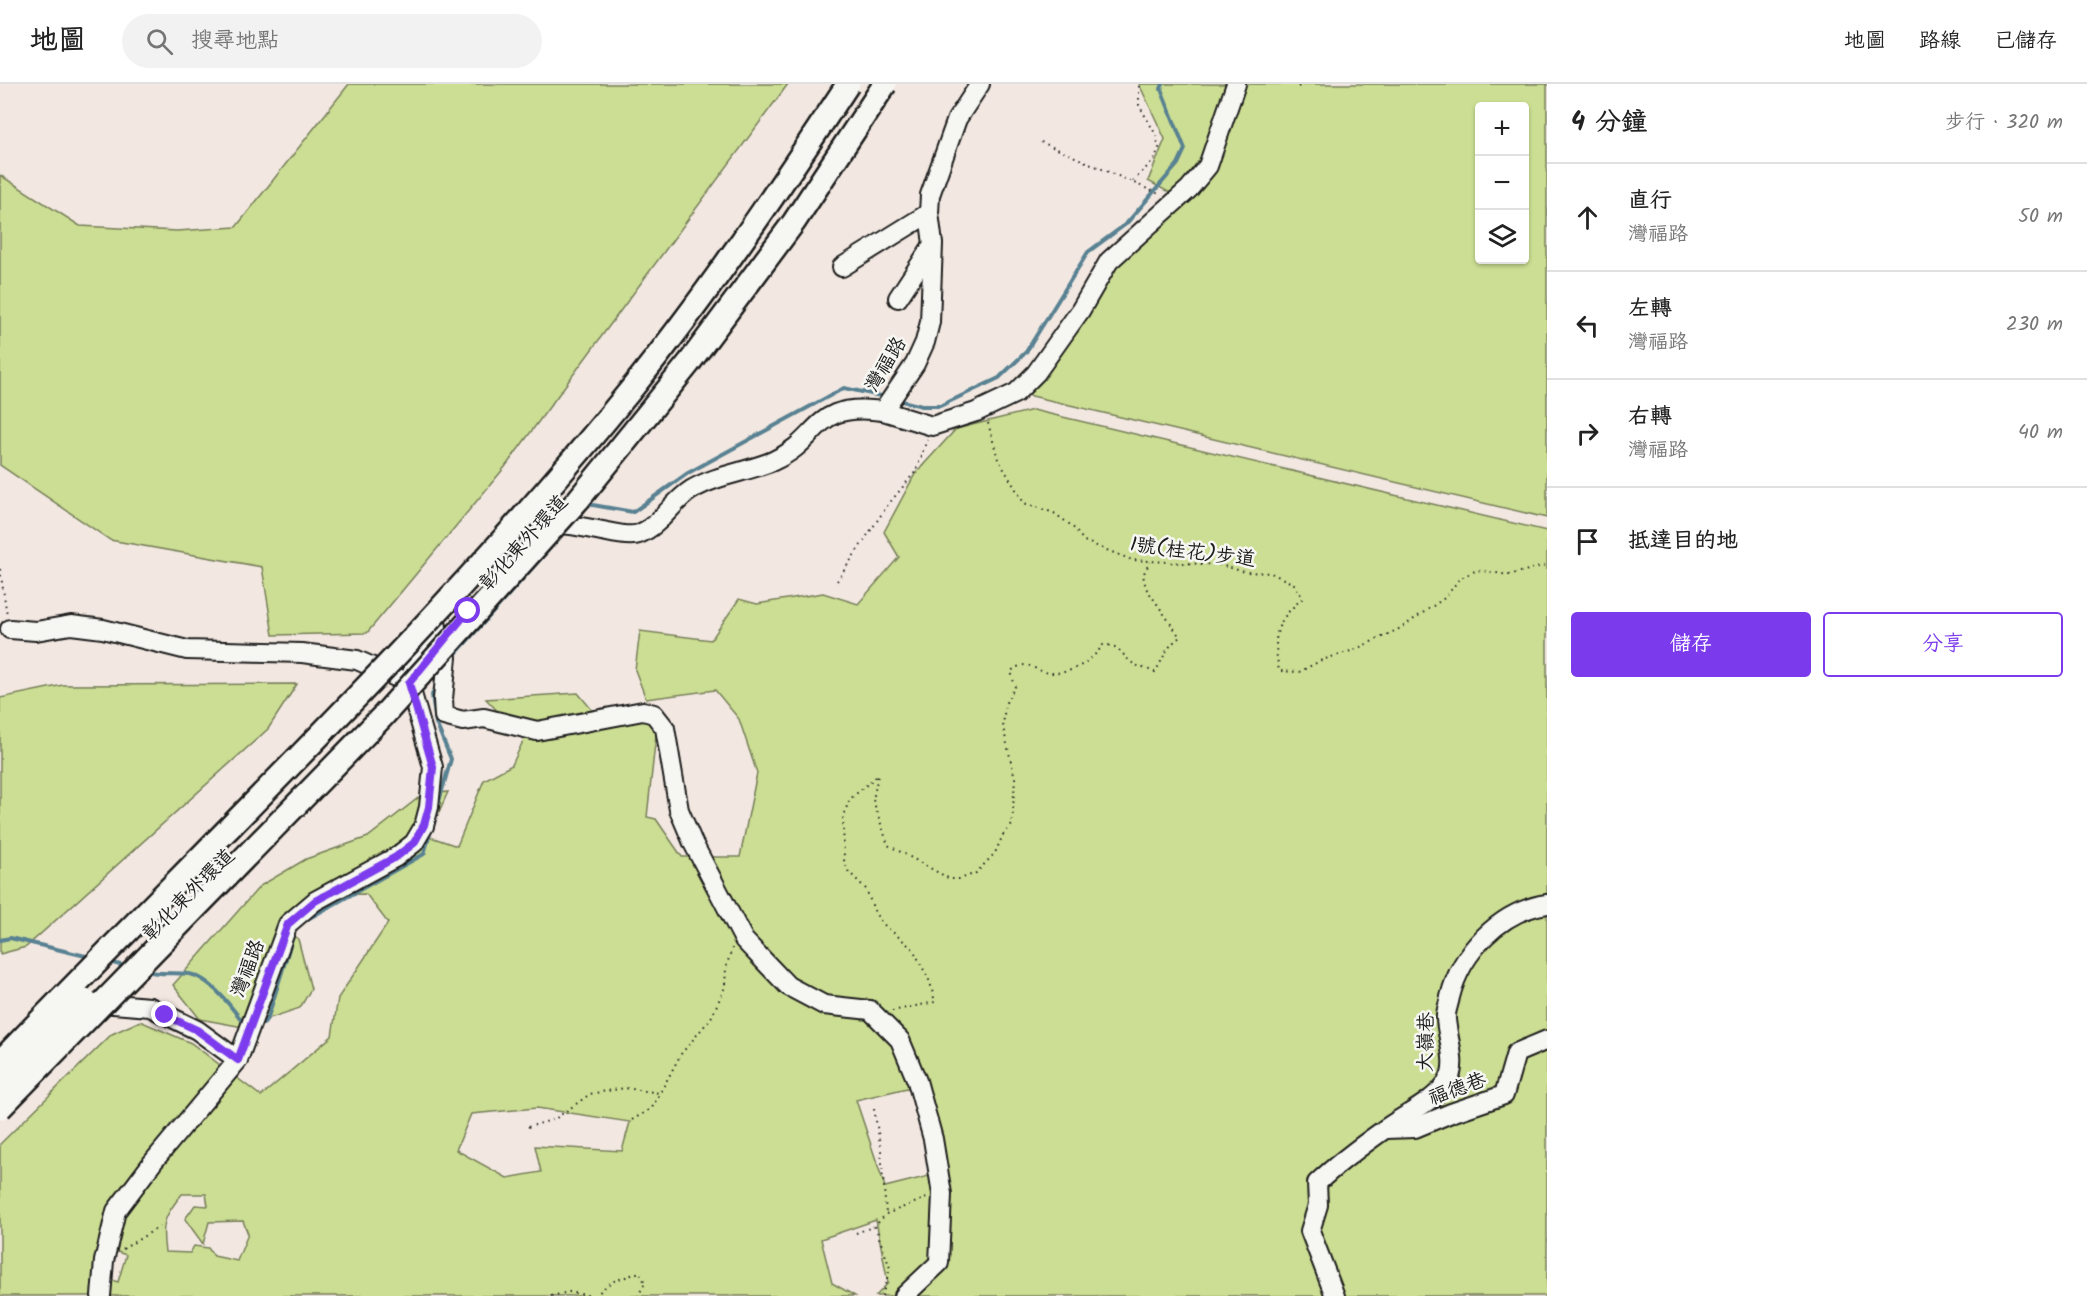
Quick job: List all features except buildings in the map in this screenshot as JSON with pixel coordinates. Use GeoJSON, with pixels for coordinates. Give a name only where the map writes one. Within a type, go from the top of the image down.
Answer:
{"type":"FeatureCollection","features":[{"type":"Feature","properties":{"kind":"main road"},"geometry":{"type":"LineString","coordinates":[[0,1041],[350,685],[544,473],[722,246],[831,84]]}},
{"type":"Feature","properties":{"kind":"main road","name":"彰化東外環道"},"geometry":{"type":"LineString","coordinates":[[0,1062],[402,650],[547,489],[629,392],[734,253],[848,84]]}},
{"type":"Feature","properties":{"kind":"main road","name":"彰化東外環道"},"geometry":{"type":"LineString","coordinates":[[0,1087],[381,698],[530,535],[692,337],[753,255],[870,84]]}},
{"type":"Feature","properties":{"kind":"main road"},"geometry":{"type":"LineString","coordinates":[[0,1108],[383,716],[570,508],[689,363],[776,246],[885,84]]}},
{"type":"Feature","properties":{"kind":"street","name":"灣福路"},"geometry":{"type":"LineString","coordinates":[[101,1296],[103,1270],[116,1211],[153,1162],[238,1060],[288,924],[315,901],[396,857],[414,843],[424,825],[429,807],[433,767],[409,683],[422,642],[512,543],[534,526],[550,524],[638,535],[660,520],[689,491],[782,457],[819,423],[837,412],[860,408],[883,411],[915,364],[925,342],[930,322],[933,244],[929,213],[930,195],[957,119],[980,84]]}},
{"type":"Feature","properties":{"kind":"street"},"geometry":{"type":"LineString","coordinates":[[883,411],[932,426],[976,412],[1016,393],[1036,373],[1080,311],[1108,261],[1176,201],[1208,166],[1236,84]]}},
{"type":"Feature","properties":{"kind":"street"},"geometry":{"type":"LineString","coordinates":[[842,267],[929,213]]}},
{"type":"Feature","properties":{"kind":"street"},"geometry":{"type":"LineString","coordinates":[[898,298],[933,244]]}},
{"type":"Feature","properties":{"kind":"street","name":"灣福路"},"geometry":{"type":"LineString","coordinates":[[409,683],[436,647],[538,535],[546,529],[583,527]]}},
{"type":"Feature","properties":{"kind":"street"},"geometry":{"type":"LineString","coordinates":[[10,629],[36,631],[72,625],[103,629],[187,650],[302,653],[357,660],[409,683]]}},
{"type":"Feature","properties":{"kind":"street"},"geometry":{"type":"LineString","coordinates":[[436,647],[447,657],[443,699],[444,716],[463,721],[484,718],[537,731],[643,711],[654,714],[665,728],[679,810],[693,843],[744,940],[788,986],[824,1005],[870,1010],[900,1040],[909,1059],[933,1139],[942,1194],[939,1263],[904,1296]]}},
{"type":"Feature","properties":{"kind":"street","name":"大嶺巷"},"geometry":{"type":"LineString","coordinates":[[1335,1296],[1310,1231],[1318,1205],[1317,1183],[1343,1158],[1430,1098],[1448,1081],[1452,1058],[1445,1017],[1456,975],[1466,957],[1494,927],[1532,906],[1547,904]]}},
{"type":"Feature","properties":{"kind":"street"},"geometry":{"type":"LineString","coordinates":[[0,1087],[75,1016],[101,1003],[150,1007],[197,1030],[238,1060]]}},
{"type":"Feature","properties":{"kind":"street","name":"福德巷"},"geometry":{"type":"LineString","coordinates":[[1385,1129],[1415,1128],[1504,1095],[1516,1053],[1547,1041]]}},
{"type":"Feature","properties":{"kind":"path"},"geometry":{"type":"LineString","coordinates":[[1132,182],[1154,160],[1159,148],[1156,135],[1139,105],[1139,84]]}},
{"type":"Feature","properties":{"kind":"path"},"geometry":{"type":"LineString","coordinates":[[1298,87],[1303,84]]}},
{"type":"Feature","properties":{"kind":"path"},"geometry":{"type":"LineString","coordinates":[[1041,142],[1176,201]]}},
{"type":"Feature","properties":{"kind":"path","name":"1號(桂花)步道"},"geometry":{"type":"LineString","coordinates":[[986,406],[998,459],[1024,503],[1054,513],[1072,526],[1084,541],[1132,560],[1220,565],[1245,572],[1271,573],[1294,584],[1303,598],[1282,616],[1275,646],[1279,671],[1299,672],[1322,660],[1354,650],[1401,628],[1446,597],[1459,579],[1477,570],[1509,575],[1547,565]]}},
{"type":"Feature","properties":{"kind":"path"},"geometry":{"type":"LineString","coordinates":[[837,581],[887,506],[916,471],[932,426]]}},
{"type":"Feature","properties":{"kind":"path"},"geometry":{"type":"LineString","coordinates":[[876,1018],[899,1009],[935,1002],[934,993],[913,949],[882,923],[870,902],[866,889],[848,871],[844,860],[843,816],[850,799],[878,775],[873,800],[888,845],[950,879],[960,879],[976,873],[995,853],[1003,835],[1012,825],[1016,778],[1003,727],[1005,704],[1015,687],[1011,671],[1018,666],[1028,664],[1045,672],[1069,670],[1083,665],[1103,645],[1113,645],[1124,652],[1132,663],[1155,672],[1163,653],[1180,637],[1146,588],[1143,575],[1149,562]]}},
{"type":"Feature","properties":{"kind":"path"},"geometry":{"type":"LineString","coordinates":[[0,569],[10,629]]}},
{"type":"Feature","properties":{"kind":"path"},"geometry":{"type":"LineString","coordinates":[[632,1120],[652,1108],[681,1054],[711,1018],[725,987],[726,968],[732,947],[744,940]]}},
{"type":"Feature","properties":{"kind":"path"},"geometry":{"type":"LineString","coordinates":[[528,1127],[555,1119],[590,1094],[625,1088],[660,1093]]}},
{"type":"Feature","properties":{"kind":"path"},"geometry":{"type":"LineString","coordinates":[[874,1109],[881,1150],[886,1214]]}},
{"type":"Feature","properties":{"kind":"path"},"geometry":{"type":"LineString","coordinates":[[856,1233],[875,1226],[886,1214],[942,1194]]}},
{"type":"Feature","properties":{"kind":"path"},"geometry":{"type":"LineString","coordinates":[[103,1270],[115,1254],[162,1225]]}},
{"type":"Feature","properties":{"kind":"path"},"geometry":{"type":"LineString","coordinates":[[875,1226],[890,1268],[882,1296]]}},
{"type":"Feature","properties":{"kind":"path"},"geometry":{"type":"LineString","coordinates":[[551,1296],[569,1292],[594,1296],[611,1282],[640,1272],[645,1283],[638,1296]]}},
{"type":"Feature","properties":{"kind":"green space"},"geometry":{"type":"Polygon","coordinates":[[[349,84],[788,84],[505,467],[367,633],[273,635],[262,567],[110,540],[0,465],[0,175],[80,226],[177,231],[236,227],[349,84]]]}},
{"type":"Feature","properties":{"kind":"green space"},"geometry":{"type":"Polygon","coordinates":[[[1139,84],[1547,84],[1547,518],[1015,392],[1174,195],[1148,181],[1165,139],[1139,84]]]}},
{"type":"Feature","properties":{"kind":"green space"},"geometry":{"type":"Polygon","coordinates":[[[1033,410],[1547,531],[1547,1296],[876,1296],[888,1283],[876,1220],[821,1239],[832,1283],[855,1296],[0,1296],[0,1144],[112,1034],[140,1021],[191,1043],[261,1096],[332,1036],[338,998],[388,923],[366,894],[311,895],[279,922],[298,939],[311,989],[300,1008],[243,1027],[200,1019],[173,985],[260,886],[306,859],[368,837],[422,795],[448,792],[428,836],[457,846],[484,780],[512,765],[524,739],[486,699],[578,693],[593,711],[658,716],[647,817],[656,819],[682,857],[740,857],[757,773],[739,719],[715,690],[646,699],[635,670],[640,631],[711,640],[739,599],[757,604],[823,593],[858,604],[899,557],[884,532],[915,474],[956,429],[1033,410]],[[920,1085],[856,1100],[885,1187],[929,1176],[920,1085]],[[537,1108],[471,1114],[456,1150],[507,1178],[541,1172],[535,1146],[622,1151],[630,1122],[537,1108]],[[182,1194],[165,1220],[163,1234],[165,1252],[190,1253],[194,1246],[208,1248],[214,1256],[237,1261],[248,1234],[243,1221],[209,1222],[203,1244],[185,1219],[195,1205],[208,1206],[206,1194],[182,1194]],[[109,1249],[99,1275],[118,1282],[126,1255],[109,1249]]]}},
{"type":"Feature","properties":{"kind":"green space"},"geometry":{"type":"Polygon","coordinates":[[[297,684],[268,729],[26,947],[0,954],[0,698],[63,685],[297,684]]]}},
{"type":"Feature","properties":{"kind":"waterway"},"geometry":{"type":"LineString","coordinates":[[898,400],[922,406],[940,406],[999,378],[1026,352],[1088,252],[1126,224],[1178,164],[1185,149],[1161,89],[1163,84]]}},
{"type":"Feature","properties":{"kind":"waterway"},"geometry":{"type":"LineString","coordinates":[[587,504],[633,512],[688,473],[844,388],[885,397]]}},
{"type":"Feature","properties":{"kind":"waterway"},"geometry":{"type":"LineString","coordinates":[[453,657],[560,537]]}},
{"type":"Feature","properties":{"kind":"waterway"},"geometry":{"type":"LineString","coordinates":[[304,921],[424,854],[451,759],[436,723],[432,695],[437,684]]}},
{"type":"Feature","properties":{"kind":"waterway"},"geometry":{"type":"LineString","coordinates":[[256,1023],[263,1024],[268,1017],[293,936]]}},
{"type":"Feature","properties":{"kind":"waterway"},"geometry":{"type":"LineString","coordinates":[[0,940],[10,938],[90,957]]}},
{"type":"Feature","properties":{"kind":"waterway"},"geometry":{"type":"LineString","coordinates":[[109,962],[128,967]]}},
{"type":"Feature","properties":{"kind":"waterway"},"geometry":{"type":"LineString","coordinates":[[146,971],[197,976],[211,986],[242,1021],[246,1021]]}},
{"type":"Feature","properties":{"kind":"route"},"geometry":{"type":"LineString","coordinates":[[165,1015],[197,1030],[238,1060],[288,924],[315,901],[396,857],[414,843],[424,825],[429,807],[433,767],[409,683],[436,647],[468,611]]}}]}
